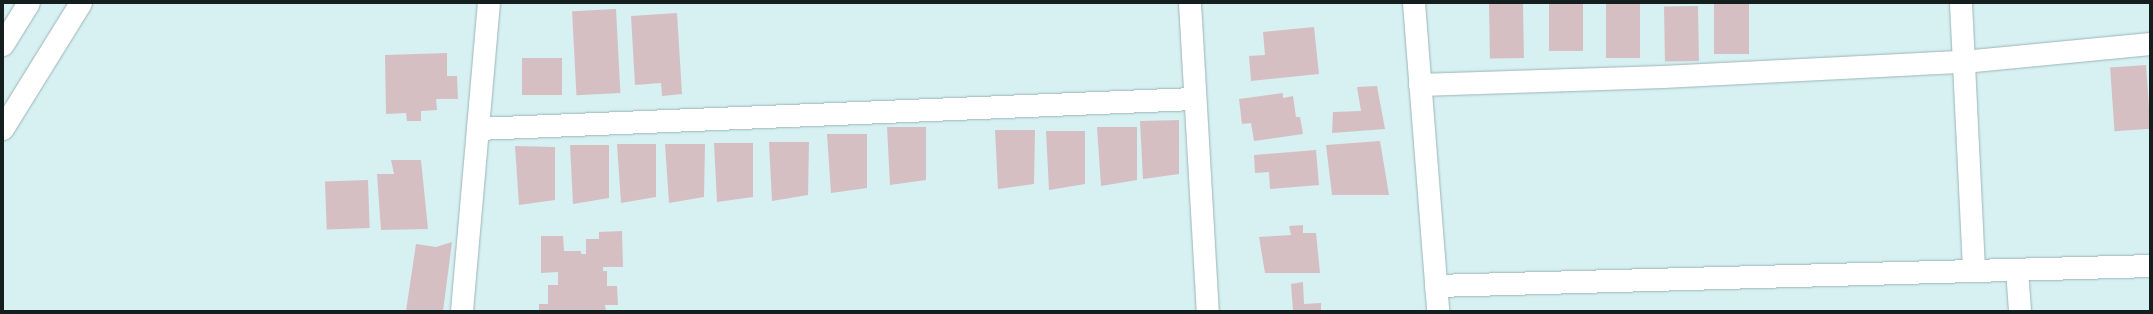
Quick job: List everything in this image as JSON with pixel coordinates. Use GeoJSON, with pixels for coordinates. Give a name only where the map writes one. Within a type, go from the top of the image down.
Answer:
{"type":"FeatureCollection","features":[{"type":"Feature","properties":{"kind":"street"},"geometry":{"type":"LineString","coordinates":[[3,45],[29,3]]}},
{"type":"Feature","properties":{"kind":"street"},"geometry":{"type":"LineString","coordinates":[[3,129],[81,3]]}},
{"type":"Feature","properties":{"kind":"street"},"geometry":{"type":"LineString","coordinates":[[462,311],[489,3]]}},
{"type":"Feature","properties":{"kind":"street"},"geometry":{"type":"LineString","coordinates":[[1190,3],[1208,311]]}},
{"type":"Feature","properties":{"kind":"street"},"geometry":{"type":"LineString","coordinates":[[1414,3],[1438,311]]}},
{"type":"Feature","properties":{"kind":"street"},"geometry":{"type":"LineString","coordinates":[[1961,3],[1974,271]]}},
{"type":"Feature","properties":{"kind":"street"},"geometry":{"type":"LineString","coordinates":[[1420,85],[1662,77],[1964,62],[2150,44]]}},
{"type":"Feature","properties":{"kind":"street"},"geometry":{"type":"LineString","coordinates":[[478,129],[1195,98]]}},
{"type":"Feature","properties":{"kind":"street"},"geometry":{"type":"LineString","coordinates":[[1436,286],[2150,266]]}},
{"type":"Feature","properties":{"kind":"street"},"geometry":{"type":"LineString","coordinates":[[2017,270],[2020,311]]}},
{"type":"Feature","properties":{"kind":"building"},"geometry":{"type":"Polygon","coordinates":[[[1523,3],[1524,58],[1490,59],[1489,4],[1523,3]]]}},
{"type":"Feature","properties":{"kind":"building"},"geometry":{"type":"Polygon","coordinates":[[[1549,3],[1583,3],[1583,51],[1549,51],[1549,3]]]}},
{"type":"Feature","properties":{"kind":"building"},"geometry":{"type":"Polygon","coordinates":[[[1606,3],[1640,3],[1640,58],[1606,58],[1606,3]]]}},
{"type":"Feature","properties":{"kind":"building"},"geometry":{"type":"Polygon","coordinates":[[[1714,3],[1749,3],[1749,54],[1714,54],[1714,3]]]}},
{"type":"Feature","properties":{"kind":"building"},"geometry":{"type":"Polygon","coordinates":[[[1698,6],[1699,61],[1665,62],[1664,7],[1698,6]]]}},
{"type":"Feature","properties":{"kind":"building"},"geometry":{"type":"Polygon","coordinates":[[[616,9],[620,93],[576,95],[572,11],[616,9]]]}},
{"type":"Feature","properties":{"kind":"building"},"geometry":{"type":"Polygon","coordinates":[[[677,13],[682,94],[662,96],[661,83],[635,85],[631,16],[677,13]]]}},
{"type":"Feature","properties":{"kind":"building"},"geometry":{"type":"Polygon","coordinates":[[[1314,27],[1319,74],[1251,81],[1249,56],[1265,55],[1263,32],[1314,27]]]}},
{"type":"Feature","properties":{"kind":"building"},"geometry":{"type":"Polygon","coordinates":[[[447,53],[447,76],[457,76],[458,99],[436,99],[437,110],[421,111],[421,121],[407,121],[406,113],[386,114],[385,55],[447,53]]]}},
{"type":"Feature","properties":{"kind":"building"},"geometry":{"type":"Polygon","coordinates":[[[522,58],[562,58],[562,95],[522,95],[522,58]]]}},
{"type":"Feature","properties":{"kind":"building"},"geometry":{"type":"Polygon","coordinates":[[[2146,65],[2150,129],[2115,131],[2110,68],[2146,65]]]}},
{"type":"Feature","properties":{"kind":"building"},"geometry":{"type":"Polygon","coordinates":[[[1377,86],[1385,129],[1332,133],[1333,112],[1361,111],[1357,87],[1377,86]]]}},
{"type":"Feature","properties":{"kind":"building"},"geometry":{"type":"Polygon","coordinates":[[[1283,93],[1283,98],[1293,96],[1296,117],[1300,117],[1303,134],[1254,141],[1251,123],[1242,124],[1239,99],[1283,93]]]}},
{"type":"Feature","properties":{"kind":"building"},"geometry":{"type":"Polygon","coordinates":[[[1179,120],[1179,174],[1143,179],[1140,121],[1179,120]]]}},
{"type":"Feature","properties":{"kind":"building"},"geometry":{"type":"Polygon","coordinates":[[[887,127],[926,127],[926,180],[890,185],[887,127]]]}},
{"type":"Feature","properties":{"kind":"building"},"geometry":{"type":"Polygon","coordinates":[[[1097,127],[1137,127],[1137,180],[1101,186],[1097,127]]]}},
{"type":"Feature","properties":{"kind":"building"},"geometry":{"type":"Polygon","coordinates":[[[995,130],[1035,130],[1034,184],[998,189],[995,130]]]}},
{"type":"Feature","properties":{"kind":"building"},"geometry":{"type":"Polygon","coordinates":[[[1046,131],[1085,131],[1085,184],[1049,190],[1046,131]]]}},
{"type":"Feature","properties":{"kind":"building"},"geometry":{"type":"Polygon","coordinates":[[[827,134],[867,134],[867,188],[831,193],[827,134]]]}},
{"type":"Feature","properties":{"kind":"building"},"geometry":{"type":"Polygon","coordinates":[[[1380,141],[1389,195],[1332,195],[1326,145],[1380,141]]]}},
{"type":"Feature","properties":{"kind":"building"},"geometry":{"type":"Polygon","coordinates":[[[769,142],[809,142],[808,195],[772,201],[769,142]]]}},
{"type":"Feature","properties":{"kind":"building"},"geometry":{"type":"Polygon","coordinates":[[[714,143],[753,143],[753,197],[717,202],[714,143]]]}},
{"type":"Feature","properties":{"kind":"building"},"geometry":{"type":"Polygon","coordinates":[[[617,144],[656,144],[656,197],[621,203],[617,144]]]}},
{"type":"Feature","properties":{"kind":"building"},"geometry":{"type":"Polygon","coordinates":[[[665,144],[705,144],[704,197],[669,203],[665,144]]]}},
{"type":"Feature","properties":{"kind":"building"},"geometry":{"type":"Polygon","coordinates":[[[570,145],[609,145],[609,198],[573,204],[570,145]]]}},
{"type":"Feature","properties":{"kind":"building"},"geometry":{"type":"Polygon","coordinates":[[[515,146],[555,147],[555,200],[519,205],[515,146]]]}},
{"type":"Feature","properties":{"kind":"building"},"geometry":{"type":"Polygon","coordinates":[[[1316,150],[1319,185],[1270,189],[1269,172],[1255,173],[1254,155],[1316,150]]]}},
{"type":"Feature","properties":{"kind":"building"},"geometry":{"type":"Polygon","coordinates":[[[391,160],[421,160],[428,229],[381,230],[377,174],[394,174],[391,160]]]}},
{"type":"Feature","properties":{"kind":"building"},"geometry":{"type":"Polygon","coordinates":[[[368,180],[370,228],[327,229],[325,182],[368,180]]]}},
{"type":"Feature","properties":{"kind":"building"},"geometry":{"type":"Polygon","coordinates":[[[1303,225],[1303,233],[1316,233],[1320,273],[1265,273],[1259,237],[1291,235],[1289,226],[1303,225]]]}},
{"type":"Feature","properties":{"kind":"building"},"geometry":{"type":"Polygon","coordinates":[[[622,231],[623,267],[603,267],[603,271],[607,271],[607,286],[617,286],[618,305],[605,305],[606,311],[539,311],[539,304],[548,304],[548,285],[558,285],[558,272],[541,273],[541,236],[563,236],[564,251],[581,251],[581,254],[586,254],[586,239],[599,239],[599,232],[622,231]]]}},
{"type":"Feature","properties":{"kind":"building"},"geometry":{"type":"Polygon","coordinates":[[[452,242],[443,311],[406,311],[416,244],[436,247],[452,242]]]}},
{"type":"Feature","properties":{"kind":"building"},"geometry":{"type":"Polygon","coordinates":[[[1303,282],[1304,304],[1321,303],[1321,311],[1293,311],[1291,284],[1303,282]]]}}]}
